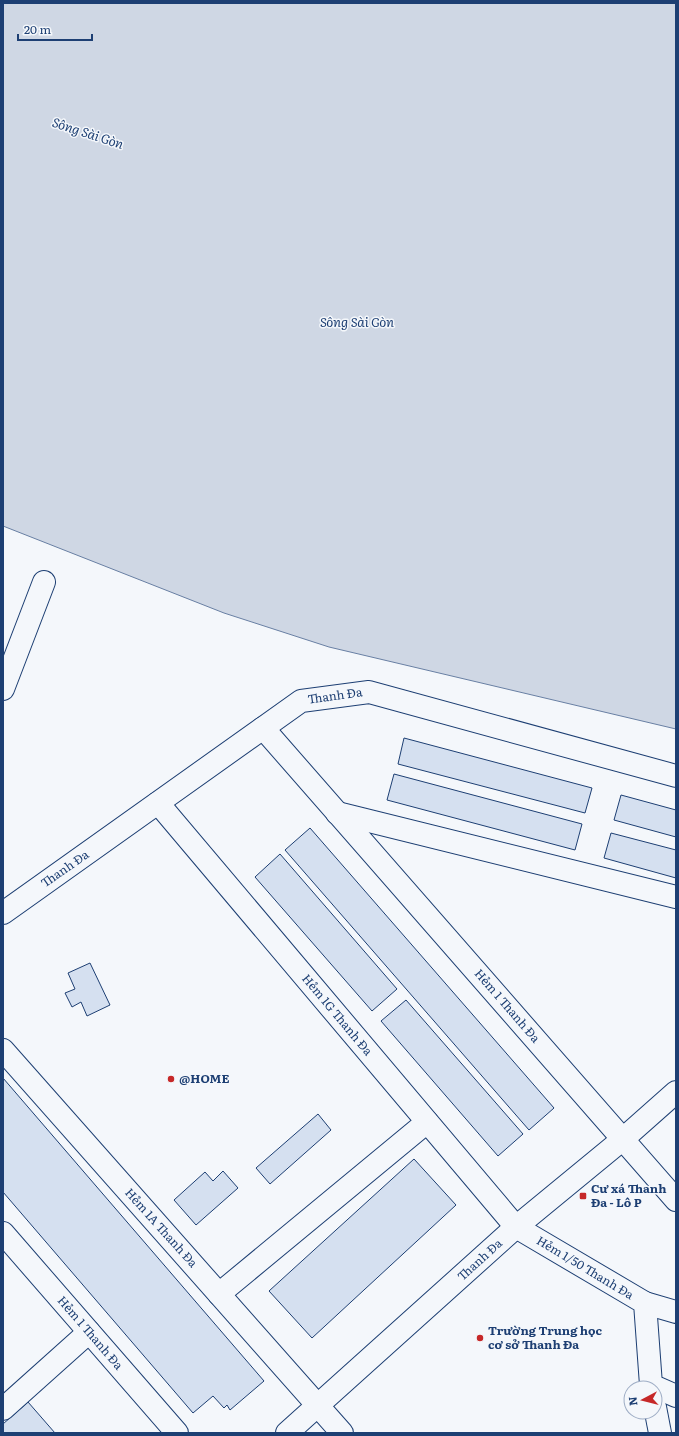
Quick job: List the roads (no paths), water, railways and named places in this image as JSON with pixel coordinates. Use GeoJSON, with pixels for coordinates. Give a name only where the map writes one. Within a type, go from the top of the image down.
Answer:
{"type":"FeatureCollection","features":[{"type":"Feature","properties":{"kind":"street"},"geometry":{"type":"LineString","coordinates":[[3,689],[44,582]]}},
{"type":"Feature","properties":{"kind":"street","name":"Thanh Đa"},"geometry":{"type":"LineString","coordinates":[[5,908],[158,803],[301,701],[369,692],[676,776]]}},
{"type":"Feature","properties":{"kind":"street","name":"Hẻm 1 Thanh Đa"},"geometry":{"type":"LineString","coordinates":[[263,728],[676,1200]]}},
{"type":"Feature","properties":{"kind":"street","name":"Hẻm 1G Thanh Đa"},"geometry":{"type":"LineString","coordinates":[[158,803],[516,1227]]}},
{"type":"Feature","properties":{"kind":"street"},"geometry":{"type":"LineString","coordinates":[[338,813],[676,897]]}},
{"type":"Feature","properties":{"kind":"street","name":"Hẻm 1A Thanh Đa"},"geometry":{"type":"LineString","coordinates":[[3,1050],[342,1433]]}},
{"type":"Feature","properties":{"kind":"street","name":"Thanh Đa"},"geometry":{"type":"LineString","coordinates":[[287,1433],[516,1227],[623,1139],[676,1092]]}},
{"type":"Feature","properties":{"kind":"street"},"geometry":{"type":"LineString","coordinates":[[219,1294],[427,1122]]}},
{"type":"Feature","properties":{"kind":"street","name":"Hẻm 1/50 Thanh Đa"},"geometry":{"type":"LineString","coordinates":[[516,1227],[645,1303],[651,1380]]}},
{"type":"Feature","properties":{"kind":"street","name":"Hẻm 1 Thanh Đa"},"geometry":{"type":"LineString","coordinates":[[3,1233],[177,1433]]}},
{"type":"Feature","properties":{"kind":"street"},"geometry":{"type":"LineString","coordinates":[[645,1303],[676,1312]]}},
{"type":"Feature","properties":{"kind":"street"},"geometry":{"type":"LineString","coordinates":[[3,1409],[89,1332]]}},
{"type":"Feature","properties":{"kind":"street","name":"Hẻm 1/50 Thanh Đa"},"geometry":{"type":"LineString","coordinates":[[663,1391],[676,1396]]}},
{"type":"Feature","properties":{"kind":"street"},"geometry":{"type":"LineString","coordinates":[[658,1420],[660,1433]]}},
{"type":"Feature","properties":{"kind":"water","name":"Sông Sài Gòn"},"geometry":{"type":"Polygon","coordinates":[[[3,3],[676,3],[676,729],[329,647],[224,613],[3,526],[3,3]]]}},
{"type":"Feature","properties":{"kind":"place","name":"@HOME"},"geometry":{"type":"Point","coordinates":[171,1079]}},
{"type":"Feature","properties":{"kind":"place","name":"Cư xá Thanh Đa - Lô P"},"geometry":{"type":"Point","coordinates":[583,1196]}},
{"type":"Feature","properties":{"kind":"place","name":"Trường Trung học cơ sở Thanh Đa"},"geometry":{"type":"Point","coordinates":[480,1338]}}]}
